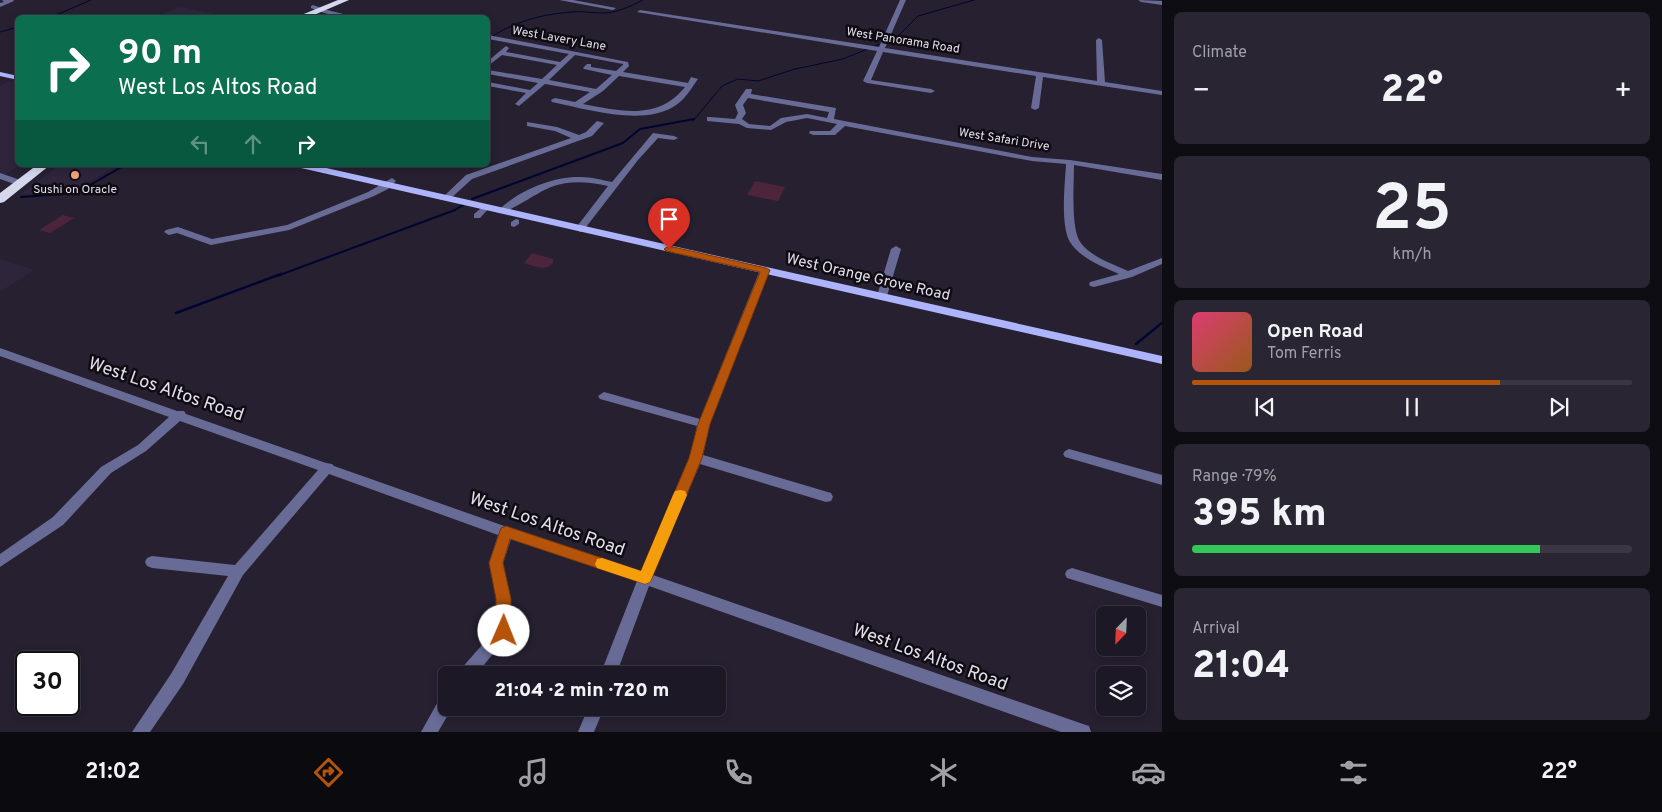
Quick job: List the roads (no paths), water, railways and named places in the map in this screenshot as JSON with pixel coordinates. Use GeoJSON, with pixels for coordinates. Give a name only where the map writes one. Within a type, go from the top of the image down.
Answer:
{"type":"FeatureCollection","features":[{"type":"Feature","properties":{"kind":"highway"},"geometry":{"type":"LineString","coordinates":[[298,15],[332,0]]}},
{"type":"Feature","properties":{"kind":"highway"},"geometry":{"type":"LineString","coordinates":[[315,8],[345,0]]}},
{"type":"Feature","properties":{"kind":"highway"},"geometry":{"type":"LineString","coordinates":[[0,200],[6,181],[28,167]]}},
{"type":"Feature","properties":{"kind":"highway"},"geometry":{"type":"LineString","coordinates":[[6,181],[39,167]]}},
{"type":"Feature","properties":{"kind":"main road"},"geometry":{"type":"LineString","coordinates":[[0,69],[15,72]]}},
{"type":"Feature","properties":{"kind":"main road"},"geometry":{"type":"LineString","coordinates":[[0,74],[15,77]]}},
{"type":"Feature","properties":{"kind":"main road","name":"West Orange Grove Road"},"geometry":{"type":"LineString","coordinates":[[311,167],[390,183]]}},
{"type":"Feature","properties":{"kind":"main road","name":"West Orange Grove Road"},"geometry":{"type":"LineString","coordinates":[[334,167],[446,198],[1162,360]]}},
{"type":"Feature","properties":{"kind":"street"},"geometry":{"type":"LineString","coordinates":[[0,5],[11,1],[5,0]]}},
{"type":"Feature","properties":{"kind":"street"},"geometry":{"type":"LineString","coordinates":[[562,0],[613,8]]}},
{"type":"Feature","properties":{"kind":"street"},"geometry":{"type":"LineString","coordinates":[[903,0],[880,48],[867,81],[931,91]]}},
{"type":"Feature","properties":{"kind":"street"},"geometry":{"type":"LineString","coordinates":[[1141,0],[1162,3]]}},
{"type":"Feature","properties":{"kind":"street"},"geometry":{"type":"LineString","coordinates":[[315,8],[344,15]]}},
{"type":"Feature","properties":{"kind":"street","name":"West Panorama Road"},"geometry":{"type":"LineString","coordinates":[[640,12],[1162,93]]}},
{"type":"Feature","properties":{"kind":"street","name":"West Lavery Lane"},"geometry":{"type":"LineString","coordinates":[[490,38],[626,63],[626,66],[616,73]]}},
{"type":"Feature","properties":{"kind":"street"},"geometry":{"type":"LineString","coordinates":[[1099,40],[1101,83]]}},
{"type":"Feature","properties":{"kind":"street"},"geometry":{"type":"LineString","coordinates":[[490,62],[513,42]]}},
{"type":"Feature","properties":{"kind":"street"},"geometry":{"type":"LineString","coordinates":[[519,104],[574,53]]}},
{"type":"Feature","properties":{"kind":"street"},"geometry":{"type":"LineString","coordinates":[[501,54],[561,64]]}},
{"type":"Feature","properties":{"kind":"street"},"geometry":{"type":"LineString","coordinates":[[555,100],[622,112],[655,111],[668,107],[692,83],[586,68],[589,65]]}},
{"type":"Feature","properties":{"kind":"street"},"geometry":{"type":"LineString","coordinates":[[490,73],[597,91]]}},
{"type":"Feature","properties":{"kind":"street"},"geometry":{"type":"LineString","coordinates":[[577,104],[597,91],[616,73]]}},
{"type":"Feature","properties":{"kind":"street"},"geometry":{"type":"LineString","coordinates":[[1035,108],[1040,74]]}},
{"type":"Feature","properties":{"kind":"street"},"geometry":{"type":"LineString","coordinates":[[490,84],[531,92]]}},
{"type":"Feature","properties":{"kind":"street"},"geometry":{"type":"LineString","coordinates":[[739,122],[742,113],[739,105],[748,93],[833,110],[830,120]]}},
{"type":"Feature","properties":{"kind":"street","name":"West Safari Drive"},"geometry":{"type":"LineString","coordinates":[[710,119],[739,122],[747,126],[771,128],[784,120],[807,116],[1032,159],[1070,162],[1162,177]]}},
{"type":"Feature","properties":{"kind":"street"},"geometry":{"type":"LineString","coordinates":[[446,198],[469,176],[579,138],[588,134],[600,122]]}},
{"type":"Feature","properties":{"kind":"street"},"geometry":{"type":"LineString","coordinates":[[530,124],[557,129],[579,138]]}},
{"type":"Feature","properties":{"kind":"street"},"geometry":{"type":"LineString","coordinates":[[813,133],[832,133],[839,129],[842,124]]}},
{"type":"Feature","properties":{"kind":"street"},"geometry":{"type":"LineString","coordinates":[[580,229],[656,134],[674,138]]}},
{"type":"Feature","properties":{"kind":"street"},"geometry":{"type":"LineString","coordinates":[[1070,162],[1070,221],[1074,241],[1092,257],[1128,276]]}},
{"type":"Feature","properties":{"kind":"street"},"geometry":{"type":"LineString","coordinates":[[503,211],[517,200],[536,190],[570,180],[580,178],[614,186]]}},
{"type":"Feature","properties":{"kind":"street"},"geometry":{"type":"LineString","coordinates":[[169,232],[178,230],[211,242],[289,227],[371,194],[390,183]]}},
{"type":"Feature","properties":{"kind":"street"},"geometry":{"type":"LineString","coordinates":[[477,216],[486,207]]}},
{"type":"Feature","properties":{"kind":"street"},"geometry":{"type":"LineString","coordinates":[[882,296],[896,249]]}},
{"type":"Feature","properties":{"kind":"street"},"geometry":{"type":"LineString","coordinates":[[1094,284],[1128,276],[1162,261]]}},
{"type":"Feature","properties":{"kind":"street"},"geometry":{"type":"LineString","coordinates":[[611,666],[645,578],[696,458],[704,424],[766,270]]}},
{"type":"Feature","properties":{"kind":"street","name":"West Los Altos Road"},"geometry":{"type":"LineString","coordinates":[[0,352],[180,414],[506,532],[645,578],[1083,732]]}},
{"type":"Feature","properties":{"kind":"street"},"geometry":{"type":"LineString","coordinates":[[604,396],[704,424]]}},
{"type":"Feature","properties":{"kind":"street"},"geometry":{"type":"LineString","coordinates":[[0,561],[58,521],[106,470],[142,448],[180,414]]}},
{"type":"Feature","properties":{"kind":"street"},"geometry":{"type":"LineString","coordinates":[[1069,454],[1162,480]]}},
{"type":"Feature","properties":{"kind":"street"},"geometry":{"type":"LineString","coordinates":[[696,458],[826,497]]}},
{"type":"Feature","properties":{"kind":"street"},"geometry":{"type":"LineString","coordinates":[[140,732],[177,679],[238,571],[328,467]]}},
{"type":"Feature","properties":{"kind":"street"},"geometry":{"type":"LineString","coordinates":[[474,666],[504,631],[504,599],[496,563],[506,532]]}},
{"type":"Feature","properties":{"kind":"street"},"geometry":{"type":"LineString","coordinates":[[152,562],[238,571]]}},
{"type":"Feature","properties":{"kind":"street"},"geometry":{"type":"LineString","coordinates":[[1072,574],[1162,601]]}},
{"type":"Feature","properties":{"kind":"street"},"geometry":{"type":"LineString","coordinates":[[429,732],[438,716]]}},
{"type":"Feature","properties":{"kind":"street"},"geometry":{"type":"LineString","coordinates":[[586,732],[593,716]]}},
{"type":"Feature","properties":{"kind":"waterway"},"geometry":{"type":"LineString","coordinates":[[56,15],[91,0]]}},
{"type":"Feature","properties":{"kind":"waterway"},"geometry":{"type":"LineString","coordinates":[[490,38],[507,28],[539,17],[572,12],[608,13],[624,9],[643,0]]}},
{"type":"Feature","properties":{"kind":"waterway"},"geometry":{"type":"LineString","coordinates":[[693,121],[722,86],[738,79],[758,81],[795,69],[843,59],[897,37],[918,16],[974,0]]}},
{"type":"Feature","properties":{"kind":"waterway"},"geometry":{"type":"LineString","coordinates":[[0,32],[15,28]]}},
{"type":"Feature","properties":{"kind":"waterway"},"geometry":{"type":"LineString","coordinates":[[472,199],[623,143],[640,129],[694,119]]}},
{"type":"Feature","properties":{"kind":"waterway"},"geometry":{"type":"LineString","coordinates":[[21,197],[63,194],[83,189],[122,167]]}},
{"type":"Feature","properties":{"kind":"waterway"},"geometry":{"type":"LineString","coordinates":[[277,276],[455,210],[463,205]]}},
{"type":"Feature","properties":{"kind":"waterway"},"geometry":{"type":"LineString","coordinates":[[176,313],[281,274]]}},
{"type":"Feature","properties":{"kind":"waterway"},"geometry":{"type":"LineString","coordinates":[[1136,344],[1162,323]]}},
{"type":"Feature","properties":{"kind":"place","name":"Sushi on Oracle"},"geometry":{"type":"Point","coordinates":[75,175]}}]}
